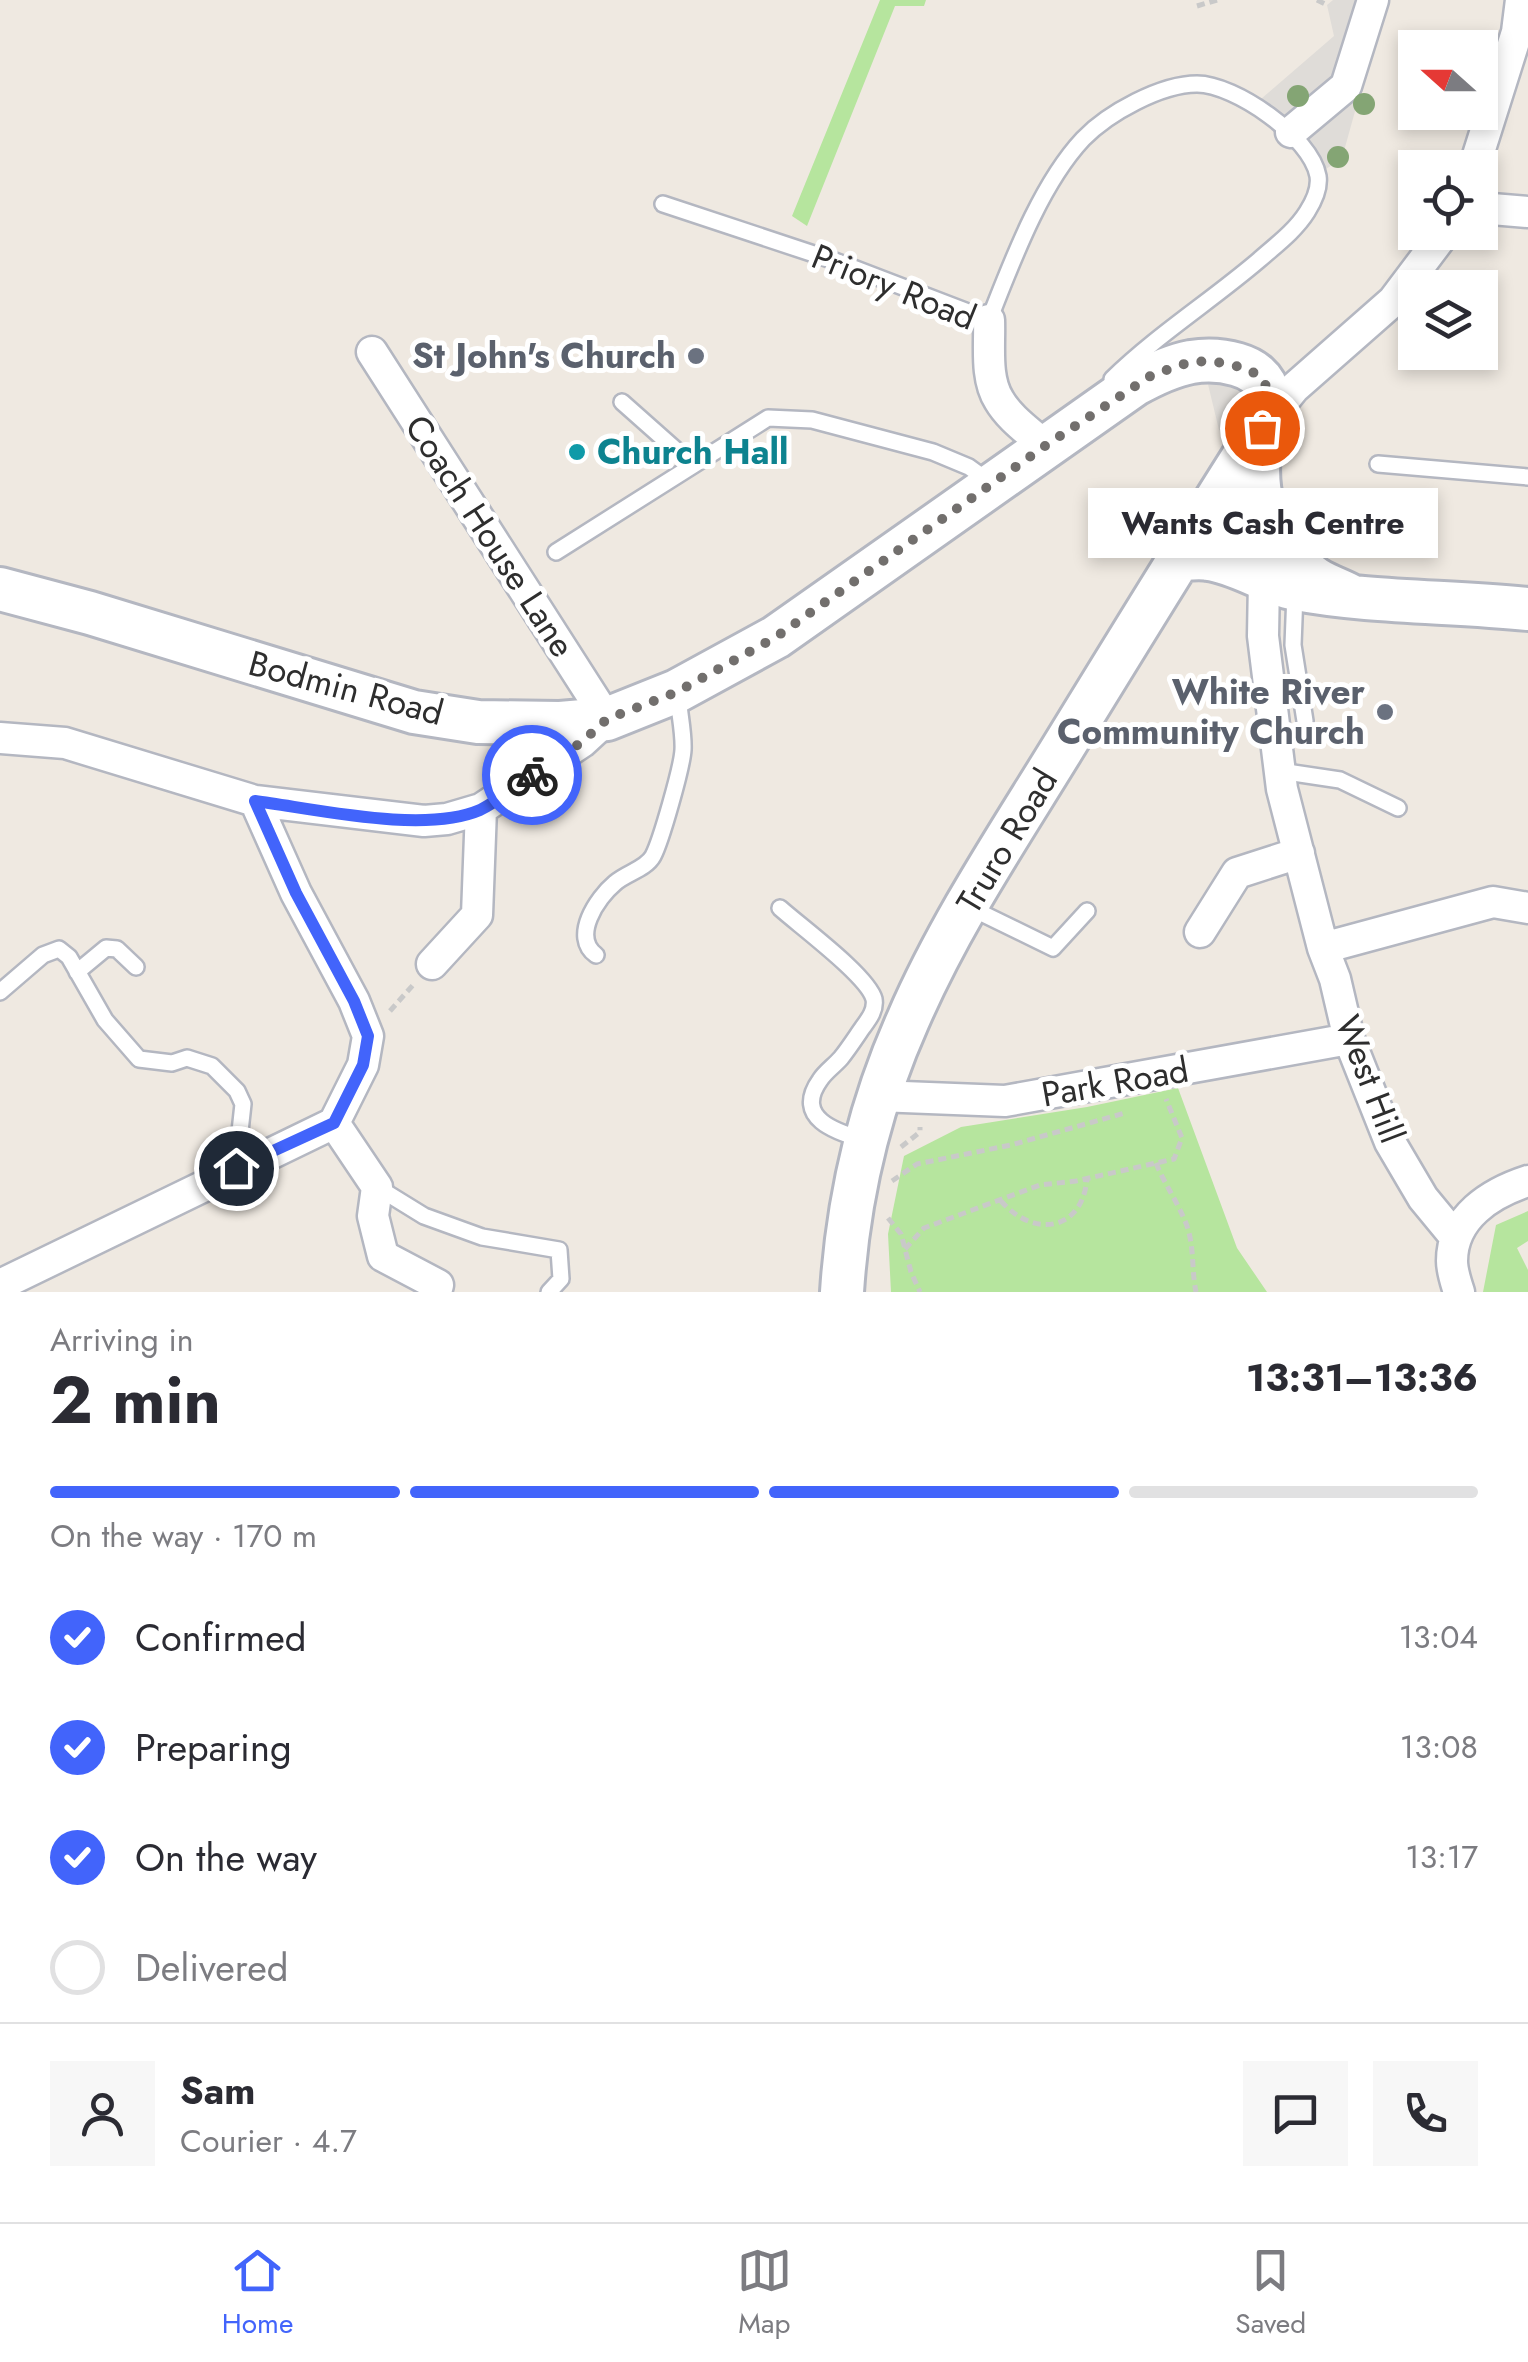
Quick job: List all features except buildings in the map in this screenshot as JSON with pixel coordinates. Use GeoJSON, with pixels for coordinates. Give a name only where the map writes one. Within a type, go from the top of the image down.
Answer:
{"type":"FeatureCollection","features":[{"type":"Feature","properties":{"kind":"main road","name":"Bodmin Road"},"geometry":{"type":"LineString","coordinates":[[0,589],[414,712],[478,722],[560,724],[607,719],[677,692],[776,637],[1152,375],[1190,362],[1212,361],[1245,368],[1265,382],[1269,408],[1262,428]]}},
{"type":"Feature","properties":{"kind":"main road","name":"Truro Road"},"geometry":{"type":"LineString","coordinates":[[842,1292],[846,1242],[889,1151],[878,1096],[908,1019],[967,906],[1177,560],[1262,428]]}},
{"type":"Feature","properties":{"kind":"main road"},"geometry":{"type":"LineString","coordinates":[[1262,428],[1257,488],[1262,511],[1292,557],[1314,578],[1351,596]]}},
{"type":"Feature","properties":{"kind":"main road"},"geometry":{"type":"LineString","coordinates":[[1177,560],[1204,558],[1224,562],[1280,584],[1351,596],[1528,610]]}},
{"type":"Feature","properties":{"kind":"street"},"geometry":{"type":"LineString","coordinates":[[1291,132],[1346,86],[1373,0]]}},
{"type":"Feature","properties":{"kind":"street"},"geometry":{"type":"LineString","coordinates":[[1480,150],[1522,32],[1521,0]]}},
{"type":"Feature","properties":{"kind":"street"},"geometry":{"type":"LineString","coordinates":[[1498,210],[1528,212]]}},
{"type":"Feature","properties":{"kind":"street"},"geometry":{"type":"LineString","coordinates":[[1262,428],[1294,388],[1393,300],[1431,250]]}},
{"type":"Feature","properties":{"kind":"street","name":"Priory Road"},"geometry":{"type":"LineString","coordinates":[[989,320],[992,384],[999,400],[1045,446]]}},
{"type":"Feature","properties":{"kind":"street","name":"Coach House Lane"},"geometry":{"type":"LineString","coordinates":[[372,352],[607,719]]}},
{"type":"Feature","properties":{"kind":"street","name":"West Hill"},"geometry":{"type":"LineString","coordinates":[[1280,584],[1263,636],[1282,789],[1324,948],[1336,979],[1349,1039],[1390,1142],[1424,1198],[1456,1238]]}},
{"type":"Feature","properties":{"kind":"street"},"geometry":{"type":"LineString","coordinates":[[0,738],[65,743],[255,801],[424,821],[481,809],[582,742],[607,719]]}},
{"type":"Feature","properties":{"kind":"street"},"geometry":{"type":"LineString","coordinates":[[0,1286],[334,1123],[363,1065],[368,1036],[255,801]]}},
{"type":"Feature","properties":{"kind":"street"},"geometry":{"type":"LineString","coordinates":[[432,964],[476,915],[481,809]]}},
{"type":"Feature","properties":{"kind":"street"},"geometry":{"type":"LineString","coordinates":[[1200,932],[1237,874],[1299,853]]}},
{"type":"Feature","properties":{"kind":"street"},"geometry":{"type":"LineString","coordinates":[[1324,948],[1493,902],[1528,908]]}},
{"type":"Feature","properties":{"kind":"street","name":"Park Road"},"geometry":{"type":"LineString","coordinates":[[878,1096],[1005,1101],[1349,1039]]}},
{"type":"Feature","properties":{"kind":"street"},"geometry":{"type":"LineString","coordinates":[[334,1123],[377,1187],[374,1216],[383,1256],[438,1285],[436,1292]]}},
{"type":"Feature","properties":{"kind":"street"},"geometry":{"type":"LineString","coordinates":[[1459,1292],[1452,1262],[1456,1238],[1472,1212],[1509,1188],[1528,1181]]}},
{"type":"Feature","properties":{"kind":"lane"},"geometry":{"type":"LineString","coordinates":[[989,320],[1056,173],[1083,140],[1110,116],[1166,90],[1201,84],[1219,88],[1254,106],[1291,132],[1318,174],[1318,190],[1307,212],[1291,232],[1245,272],[1136,356],[1103,388],[1084,420]]}},
{"type":"Feature","properties":{"kind":"lane","name":"Priory Road"},"geometry":{"type":"LineString","coordinates":[[663,204],[835,262],[989,320]]}},
{"type":"Feature","properties":{"kind":"lane"},"geometry":{"type":"LineString","coordinates":[[622,402],[693,465]]}},
{"type":"Feature","properties":{"kind":"lane"},"geometry":{"type":"LineString","coordinates":[[556,552],[768,418],[812,420],[934,452],[992,484]]}},
{"type":"Feature","properties":{"kind":"lane"},"geometry":{"type":"LineString","coordinates":[[1378,464],[1528,477]]}},
{"type":"Feature","properties":{"kind":"lane"},"geometry":{"type":"LineString","coordinates":[[1280,584],[1305,721]]}},
{"type":"Feature","properties":{"kind":"lane"},"geometry":{"type":"LineString","coordinates":[[596,955],[584,939],[588,922],[615,883],[652,859],[665,820],[683,751],[677,692]]}},
{"type":"Feature","properties":{"kind":"lane"},"geometry":{"type":"LineString","coordinates":[[1280,770],[1340,780],[1398,808]]}},
{"type":"Feature","properties":{"kind":"lane"},"geometry":{"type":"LineString","coordinates":[[967,906],[1054,948],[1087,911]]}},
{"type":"Feature","properties":{"kind":"lane"},"geometry":{"type":"LineString","coordinates":[[780,908],[863,980],[874,999],[872,1014],[848,1050],[820,1080],[812,1107],[815,1116],[838,1133],[889,1151]]}},
{"type":"Feature","properties":{"kind":"lane"},"geometry":{"type":"LineString","coordinates":[[77,972],[106,948],[117,949],[136,968]]}},
{"type":"Feature","properties":{"kind":"lane"},"geometry":{"type":"LineString","coordinates":[[0,992],[44,954],[59,949],[70,957],[104,1020],[139,1059],[172,1062],[188,1058],[212,1066],[237,1091],[242,1104],[236,1168]]}},
{"type":"Feature","properties":{"kind":"lane"},"geometry":{"type":"LineString","coordinates":[[377,1187],[424,1216],[482,1237],[559,1250],[555,1286]]}},
{"type":"Feature","properties":{"kind":"path"},"geometry":{"type":"LineString","coordinates":[[1197,6],[1217,0]]}},
{"type":"Feature","properties":{"kind":"path"},"geometry":{"type":"LineString","coordinates":[[1317,0],[1327,4]]}},
{"type":"Feature","properties":{"kind":"path"},"geometry":{"type":"LineString","coordinates":[[368,1036],[432,964]]}},
{"type":"Feature","properties":{"kind":"path"},"geometry":{"type":"LineString","coordinates":[[905,1249],[924,1228],[1040,1185],[1087,1179],[1174,1158],[1182,1138],[1167,1101],[1162,1075]]}},
{"type":"Feature","properties":{"kind":"path"},"geometry":{"type":"LineString","coordinates":[[906,1171],[889,1151],[920,1132],[921,1098]]}},
{"type":"Feature","properties":{"kind":"path"},"geometry":{"type":"LineString","coordinates":[[888,1184],[916,1164],[1010,1145],[1133,1110]]}},
{"type":"Feature","properties":{"kind":"path"},"geometry":{"type":"LineString","coordinates":[[1156,1164],[1186,1222],[1194,1256],[1196,1292]]}},
{"type":"Feature","properties":{"kind":"path"},"geometry":{"type":"LineString","coordinates":[[1001,1201],[1032,1224],[1058,1224],[1076,1212],[1085,1198],[1087,1179]]}},
{"type":"Feature","properties":{"kind":"path"},"geometry":{"type":"LineString","coordinates":[[885,1214],[901,1234],[910,1272],[920,1292]]}},
{"type":"Feature","properties":{"kind":"green space"},"geometry":{"type":"Polygon","coordinates":[[[880,0],[926,0],[924,6],[895,6],[807,226],[792,216],[880,0]]]}},
{"type":"Feature","properties":{"kind":"green space"},"geometry":{"type":"Polygon","coordinates":[[[1178,1088],[1237,1248],[1267,1292],[891,1292],[888,1234],[904,1156],[961,1127],[1178,1088]]]}},
{"type":"Feature","properties":{"kind":"green space"},"geometry":{"type":"Polygon","coordinates":[[[1528,1211],[1528,1241],[1517,1248],[1528,1270],[1528,1292],[1483,1292],[1496,1225],[1528,1211]]]}},
{"type":"Feature","properties":{"kind":"shaded area"},"geometry":{"type":"Polygon","coordinates":[[[1333,0],[1389,0],[1344,151],[1340,160],[1318,174],[1291,132],[1254,105],[1334,36],[1327,5],[1333,0]]]}},
{"type":"Feature","properties":{"kind":"shaded area"},"geometry":{"type":"Polygon","coordinates":[[[1206,376],[1240,384],[1248,400],[1248,410],[1236,438],[1219,430],[1206,376]]]}},
{"type":"Feature","properties":{"kind":"way so far"},"geometry":{"type":"LineString","coordinates":[[532,775],[582,742],[607,719],[677,692],[776,637],[1152,375],[1190,362],[1212,361],[1245,368],[1265,382],[1269,408],[1262,428]]}},
{"type":"Feature","properties":{"kind":"place","name":"St John's Church"},"geometry":{"type":"Point","coordinates":[696,356]}},
{"type":"Feature","properties":{"kind":"place","name":"Wants Cash Centre"},"geometry":{"type":"Point","coordinates":[1262,428]}},
{"type":"Feature","properties":{"kind":"place","name":"Church Hall"},"geometry":{"type":"Point","coordinates":[577,452]}},
{"type":"Feature","properties":{"kind":"place","name":"White River Community Church"},"geometry":{"type":"Point","coordinates":[1385,712]}},
{"type":"Feature","properties":{"kind":"route"},"geometry":{"type":"LineString","coordinates":[[236,1168],[334,1123],[363,1065],[368,1036],[255,801],[382,818],[447,819],[481,809],[532,775]]}}]}
